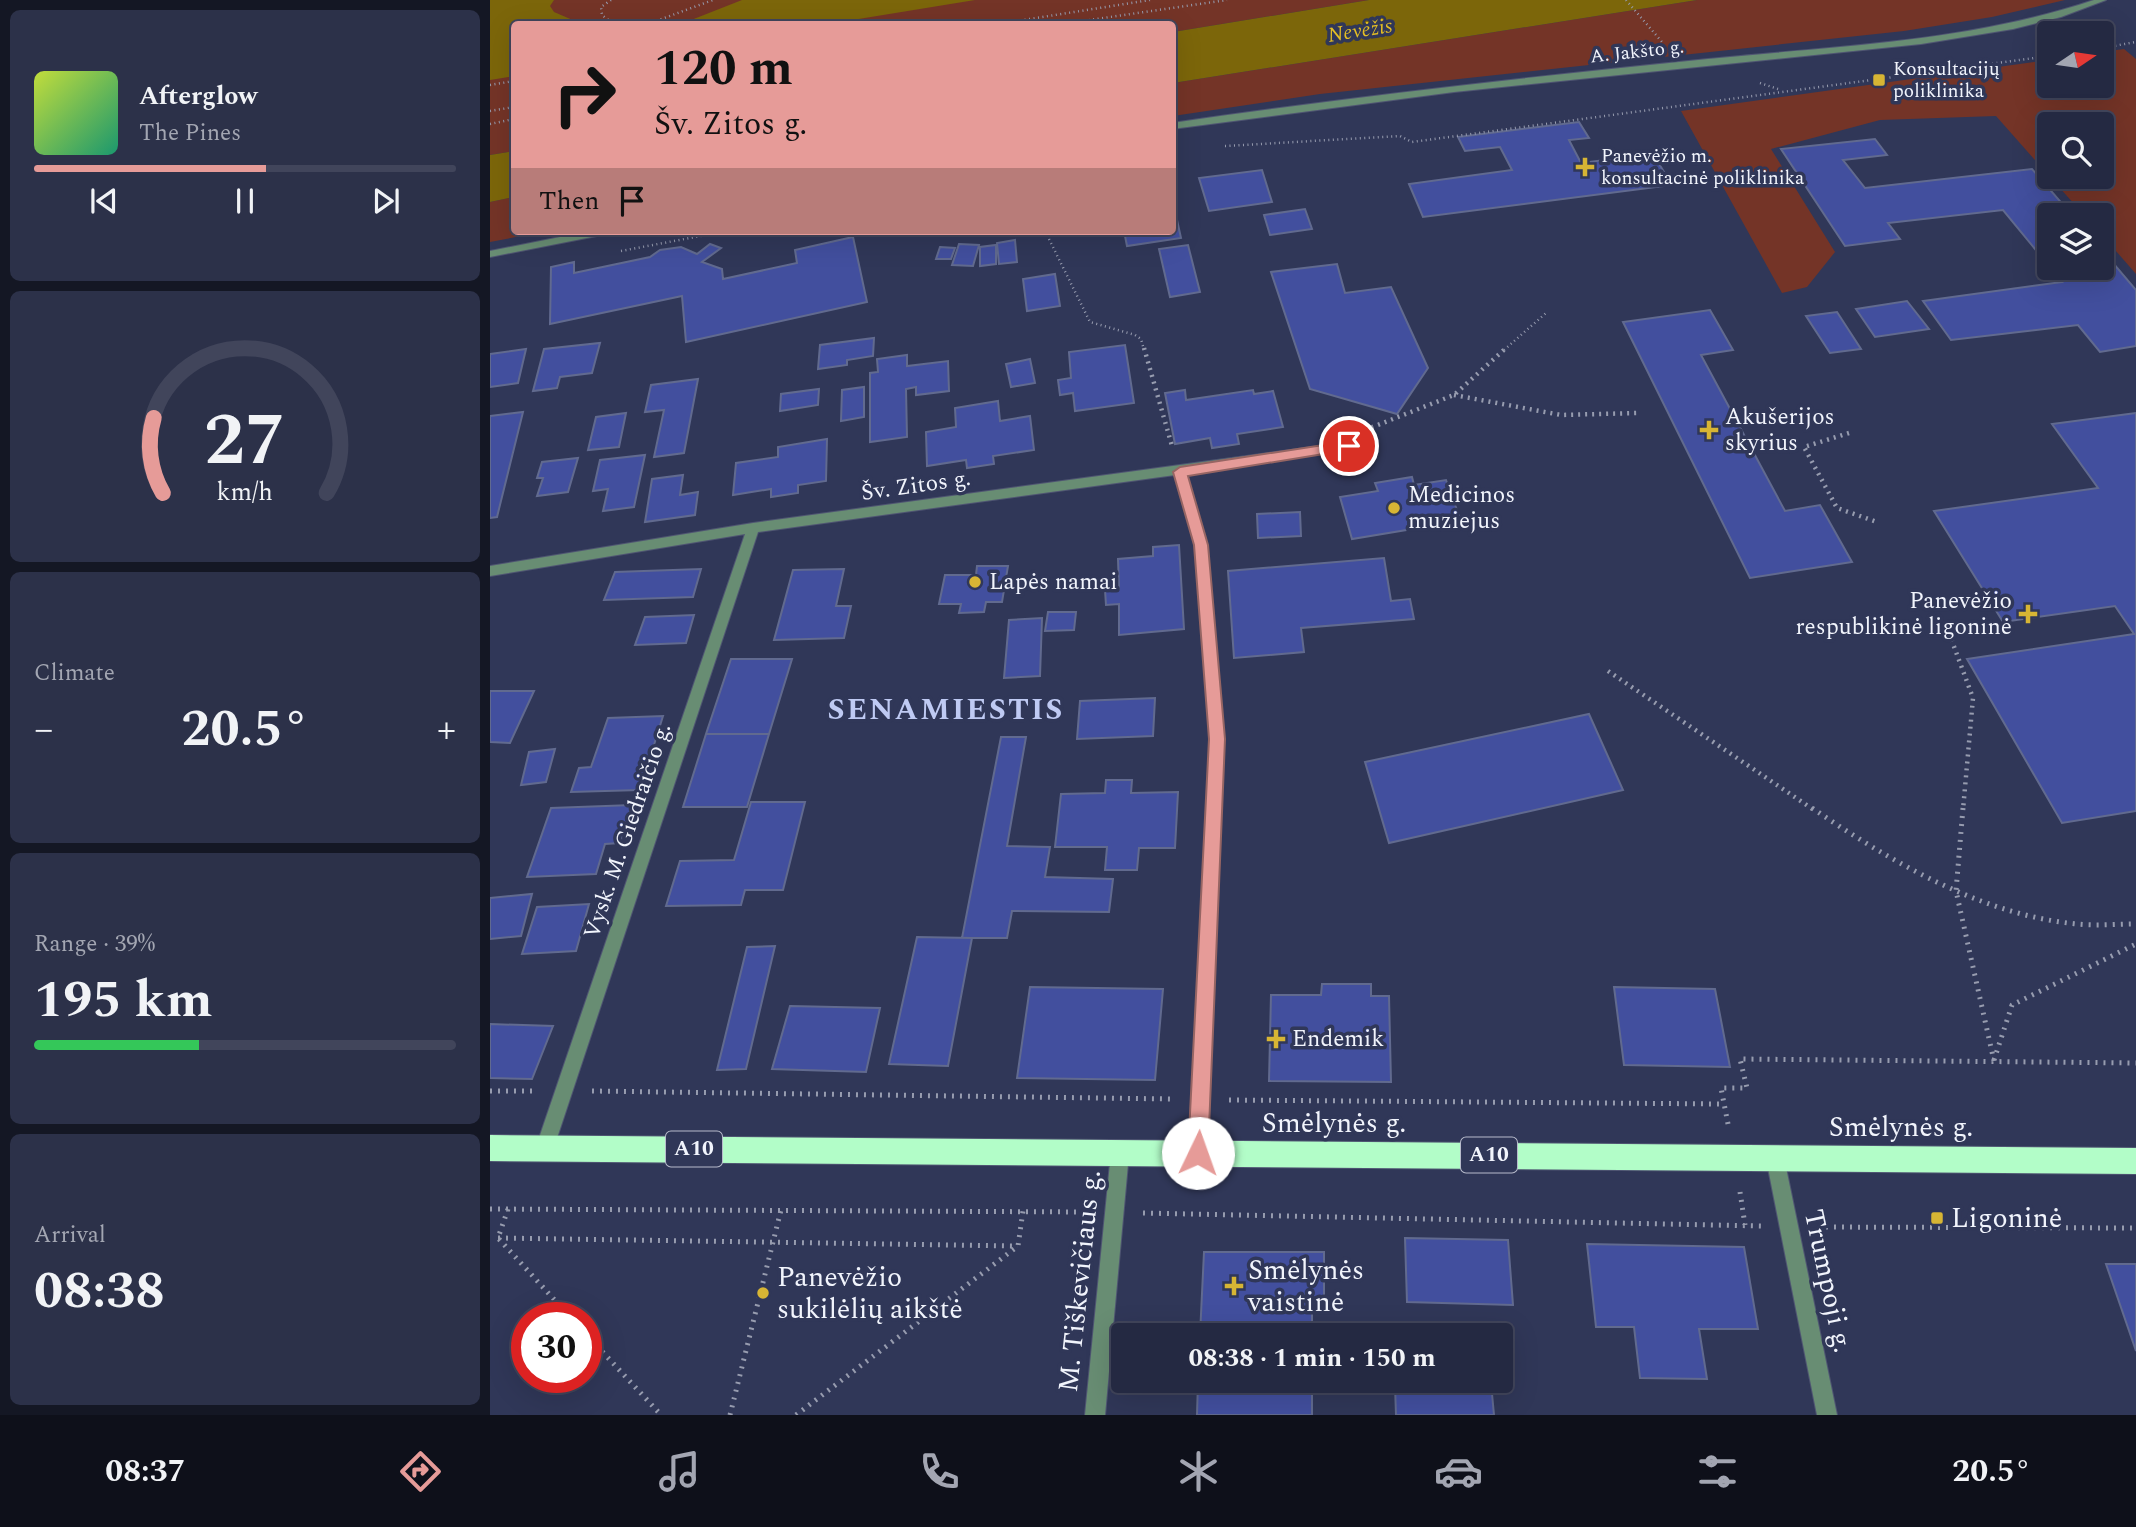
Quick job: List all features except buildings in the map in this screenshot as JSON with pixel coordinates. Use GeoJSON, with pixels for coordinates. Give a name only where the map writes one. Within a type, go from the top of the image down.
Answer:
{"type":"FeatureCollection","features":[{"type":"Feature","properties":{"kind":"highway","name":"Smėlynės g."},"geometry":{"type":"LineString","coordinates":[[490,1149],[545,1147],[2136,1161]]}},
{"type":"Feature","properties":{"kind":"street","name":"A. Jakšto g."},"geometry":{"type":"LineString","coordinates":[[1176,125],[1326,104],[1925,41],[2049,17],[2102,0]]}},
{"type":"Feature","properties":{"kind":"street"},"geometry":{"type":"LineString","coordinates":[[490,254],[587,235]]}},
{"type":"Feature","properties":{"kind":"street","name":"Šv. Zitos g."},"geometry":{"type":"LineString","coordinates":[[490,570],[753,528],[1180,472],[1349,446]]}},
{"type":"Feature","properties":{"kind":"street"},"geometry":{"type":"LineString","coordinates":[[1180,472],[1201,545],[1217,739],[1198,1153]]}},
{"type":"Feature","properties":{"kind":"street","name":"Vysk. M. Giedraičio g."},"geometry":{"type":"LineString","coordinates":[[545,1147],[753,528]]}},
{"type":"Feature","properties":{"kind":"street","name":"M. Tiškevičiaus g."},"geometry":{"type":"LineString","coordinates":[[1095,1415],[1120,1153]]}},
{"type":"Feature","properties":{"kind":"street","name":"Trumpoji g."},"geometry":{"type":"LineString","coordinates":[[1774,1158],[1827,1415]]}},
{"type":"Feature","properties":{"kind":"path"},"geometry":{"type":"LineString","coordinates":[[610,21],[602,15],[601,7],[611,0]]}},
{"type":"Feature","properties":{"kind":"path"},"geometry":{"type":"LineString","coordinates":[[656,21],[713,0]]}},
{"type":"Feature","properties":{"kind":"path"},"geometry":{"type":"LineString","coordinates":[[1017,21],[1150,0]]}},
{"type":"Feature","properties":{"kind":"path"},"geometry":{"type":"LineString","coordinates":[[1083,21],[1227,0]]}},
{"type":"Feature","properties":{"kind":"path"},"geometry":{"type":"LineString","coordinates":[[1626,0],[1664,44]]}},
{"type":"Feature","properties":{"kind":"path"},"geometry":{"type":"LineString","coordinates":[[2114,46],[2136,42]]}},
{"type":"Feature","properties":{"kind":"path"},"geometry":{"type":"LineString","coordinates":[[1222,146],[1400,136],[1412,142],[2037,58]]}},
{"type":"Feature","properties":{"kind":"path"},"geometry":{"type":"LineString","coordinates":[[490,85],[511,82]]}},
{"type":"Feature","properties":{"kind":"path"},"geometry":{"type":"LineString","coordinates":[[490,111],[511,108]]}},
{"type":"Feature","properties":{"kind":"path"},"geometry":{"type":"LineString","coordinates":[[490,124],[511,120]]}},
{"type":"Feature","properties":{"kind":"path"},"geometry":{"type":"LineString","coordinates":[[1047,235],[1090,322],[1101,327],[1131,330],[1141,339],[1180,472]]}},
{"type":"Feature","properties":{"kind":"path"},"geometry":{"type":"LineString","coordinates":[[1349,446],[1353,434],[1454,395],[1546,313]]}},
{"type":"Feature","properties":{"kind":"path"},"geometry":{"type":"LineString","coordinates":[[1454,395],[1561,415],[1638,413]]}},
{"type":"Feature","properties":{"kind":"path"},"geometry":{"type":"LineString","coordinates":[[1849,433],[1804,447],[1837,508],[1877,522]]}},
{"type":"Feature","properties":{"kind":"path"},"geometry":{"type":"LineString","coordinates":[[1949,633],[1973,698],[1956,891],[1994,1061]]}},
{"type":"Feature","properties":{"kind":"path"},"geometry":{"type":"LineString","coordinates":[[1608,671],[1860,841],[1956,891],[2008,909],[2076,924],[2136,924]]}},
{"type":"Feature","properties":{"kind":"path"},"geometry":{"type":"LineString","coordinates":[[1994,1061],[2012,1005],[2136,944]]}},
{"type":"Feature","properties":{"kind":"path"},"geometry":{"type":"LineString","coordinates":[[1745,1225],[1721,1088],[1748,1088],[1740,1059],[2136,1063]]}},
{"type":"Feature","properties":{"kind":"path"},"geometry":{"type":"LineString","coordinates":[[490,1091],[1724,1104]]}},
{"type":"Feature","properties":{"kind":"path"},"geometry":{"type":"LineString","coordinates":[[490,1209],[1115,1212],[1788,1226],[2136,1228]]}},
{"type":"Feature","properties":{"kind":"path"},"geometry":{"type":"LineString","coordinates":[[498,1238],[508,1209]]}},
{"type":"Feature","properties":{"kind":"path"},"geometry":{"type":"LineString","coordinates":[[730,1415],[781,1210]]}},
{"type":"Feature","properties":{"kind":"path"},"geometry":{"type":"LineString","coordinates":[[796,1415],[1018,1246],[1023,1211]]}},
{"type":"Feature","properties":{"kind":"path"},"geometry":{"type":"LineString","coordinates":[[498,1238],[1018,1246]]}},
{"type":"Feature","properties":{"kind":"path"},"geometry":{"type":"LineString","coordinates":[[498,1238],[556,1302]]}},
{"type":"Feature","properties":{"kind":"path"},"geometry":{"type":"LineString","coordinates":[[602,1351],[661,1415]]}},
{"type":"Feature","properties":{"kind":"shaded area"},"geometry":{"type":"Polygon","coordinates":[[[490,0],[1369,0],[1176,32],[1176,21],[511,21],[511,152],[490,155],[490,0]]]}},
{"type":"Feature","properties":{"kind":"shaded area"},"geometry":{"type":"Polygon","coordinates":[[[1697,0],[2065,0],[1992,17],[1904,31],[1320,94],[1176,116],[1176,83],[1697,0]]]}},
{"type":"Feature","properties":{"kind":"shaded area"},"geometry":{"type":"Polygon","coordinates":[[[2124,49],[2136,59],[2136,274],[2114,249],[2114,203],[2073,203],[2061,189],[2114,189],[2114,112],[2037,112],[2037,162],[1996,116],[1880,120],[1771,149],[1835,252],[1807,287],[1782,293],[1681,111],[2037,62],[2037,98],[2114,98],[2114,50],[2124,49]]]}},
{"type":"Feature","properties":{"kind":"shaded area"},"geometry":{"type":"Polygon","coordinates":[[[511,198],[511,235],[526,235],[490,242],[490,202],[511,198]]]}},
{"type":"Feature","properties":{"kind":"water"},"geometry":{"type":"Polygon","coordinates":[[[490,0],[554,0],[550,6],[554,12],[575,21],[511,21],[511,76],[490,80],[490,0]]]}},
{"type":"Feature","properties":{"kind":"water"},"geometry":{"type":"Polygon","coordinates":[[[742,0],[975,0],[846,21],[689,21],[742,0]]]}},
{"type":"Feature","properties":{"kind":"water","name":"Nevėžis"},"geometry":{"type":"Polygon","coordinates":[[[1369,0],[1697,0],[1176,83],[1176,32],[1369,0]]]}},
{"type":"Feature","properties":{"kind":"water"},"geometry":{"type":"Polygon","coordinates":[[[511,152],[511,198],[490,202],[490,155],[511,152]]]}},
{"type":"Feature","properties":{"kind":"place","name":"Konsultacijų poliklinika"},"geometry":{"type":"Point","coordinates":[1879,80]}},
{"type":"Feature","properties":{"kind":"place","name":"Panevėžio m. konsultacinė poliklinika"},"geometry":{"type":"Point","coordinates":[1585,167]}},
{"type":"Feature","properties":{"kind":"place","name":"Akušerijos skyrius"},"geometry":{"type":"Point","coordinates":[1709,430]}},
{"type":"Feature","properties":{"kind":"place","name":"Medicinos muziejus"},"geometry":{"type":"Point","coordinates":[1394,508]}},
{"type":"Feature","properties":{"kind":"place","name":"Lapės namai"},"geometry":{"type":"Point","coordinates":[975,582]}},
{"type":"Feature","properties":{"kind":"place","name":"Panevėžio respublikinė ligoninė"},"geometry":{"type":"Point","coordinates":[2028,614]}},
{"type":"Feature","properties":{"kind":"place","name":"Endemik"},"geometry":{"type":"Point","coordinates":[1276,1039]}},
{"type":"Feature","properties":{"kind":"place","name":"Ligoninė"},"geometry":{"type":"Point","coordinates":[1937,1218]}},
{"type":"Feature","properties":{"kind":"place","name":"Smėlynės vaistinė"},"geometry":{"type":"Point","coordinates":[1234,1286]}},
{"type":"Feature","properties":{"kind":"place","name":"Panevėžio sukilėlių aikštė"},"geometry":{"type":"Point","coordinates":[763,1293]}},
{"type":"Feature","properties":{"kind":"district","name":"SENAMIESTIS"},"geometry":{"type":"Point","coordinates":[946,710]}},
{"type":"Feature","properties":{"kind":"route"},"geometry":{"type":"LineString","coordinates":[[1198,1153],[1217,739],[1201,545],[1180,472],[1349,446]]}}]}
